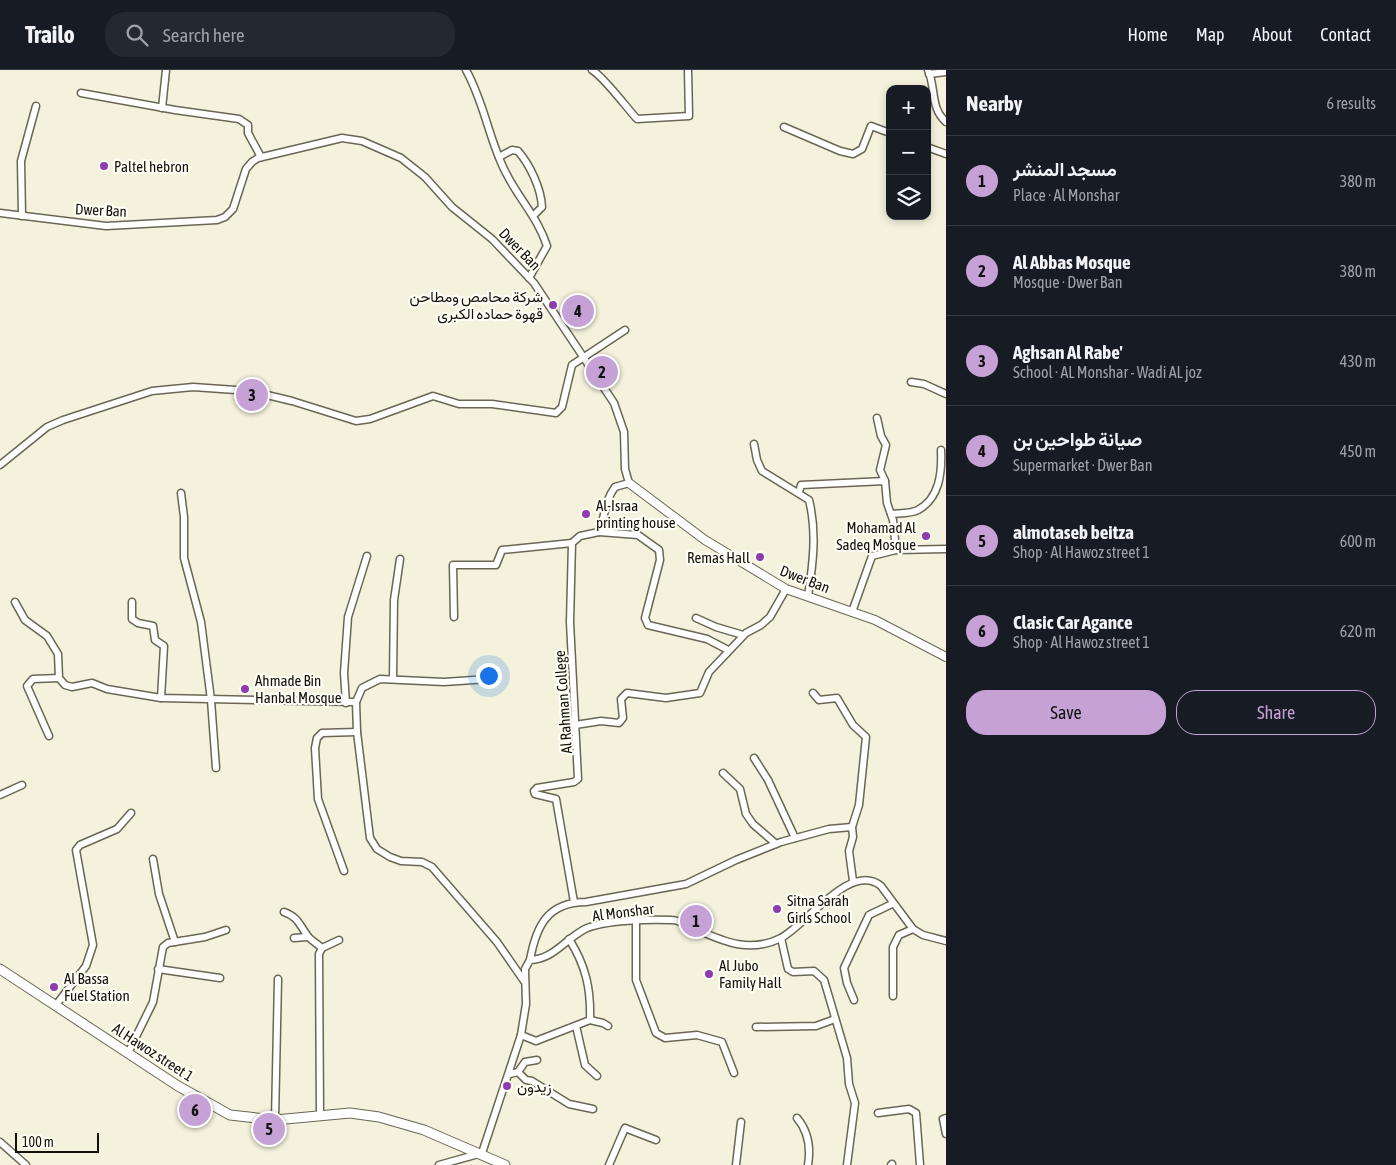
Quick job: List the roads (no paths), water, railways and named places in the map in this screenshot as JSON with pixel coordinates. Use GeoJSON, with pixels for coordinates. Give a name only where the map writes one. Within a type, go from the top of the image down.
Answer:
{"type":"FeatureCollection","features":[{"type":"Feature","properties":{"kind":"main road","name":"Al Hawoz street 1"},"geometry":{"type":"LineString","coordinates":[[0,969],[56,1004],[178,1086],[230,1115],[275,1120],[350,1113],[379,1117],[424,1130],[482,1153],[505,1165]]}},
{"type":"Feature","properties":{"kind":"street"},"geometry":{"type":"LineString","coordinates":[[162,108],[166,70]]}},
{"type":"Feature","properties":{"kind":"street"},"geometry":{"type":"LineString","coordinates":[[466,70],[478,91],[505,172],[521,199],[534,215],[547,246],[530,278]]}},
{"type":"Feature","properties":{"kind":"street"},"geometry":{"type":"LineString","coordinates":[[592,70],[601,75],[610,90],[637,119],[689,116],[688,70]]}},
{"type":"Feature","properties":{"kind":"street"},"geometry":{"type":"LineString","coordinates":[[946,72],[929,72],[932,95],[940,117],[946,122]]}},
{"type":"Feature","properties":{"kind":"street"},"geometry":{"type":"LineString","coordinates":[[82,93],[162,108],[240,119],[248,125],[248,133],[261,157]]}},
{"type":"Feature","properties":{"kind":"street"},"geometry":{"type":"LineString","coordinates":[[22,216],[21,161],[36,106]]}},
{"type":"Feature","properties":{"kind":"street"},"geometry":{"type":"LineString","coordinates":[[784,127],[840,151],[853,154],[862,149],[872,126],[886,131]]}},
{"type":"Feature","properties":{"kind":"street","name":"Dwer Ban"},"geometry":{"type":"LineString","coordinates":[[0,213],[106,226],[217,220],[225,217],[233,209],[247,166],[261,157],[342,138],[362,141],[396,156],[425,177],[450,205],[486,234],[530,278],[614,402],[621,419],[625,438],[625,469],[629,483],[705,540],[786,589],[852,612],[904,634],[946,657]]}},
{"type":"Feature","properties":{"kind":"street"},"geometry":{"type":"LineString","coordinates":[[931,148],[946,154]]}},
{"type":"Feature","properties":{"kind":"street"},"geometry":{"type":"LineString","coordinates":[[499,157],[512,150],[518,151],[530,165],[531,175],[541,196],[542,207],[534,215]]}},
{"type":"Feature","properties":{"kind":"street"},"geometry":{"type":"LineString","coordinates":[[0,465],[48,427],[63,420],[152,390],[193,387],[250,391],[292,401],[356,421],[370,419],[432,396],[459,404],[492,404],[556,413],[562,407],[569,369],[572,365],[625,330]]}},
{"type":"Feature","properties":{"kind":"street"},"geometry":{"type":"LineString","coordinates":[[911,382],[924,384],[946,394]]}},
{"type":"Feature","properties":{"kind":"street"},"geometry":{"type":"LineString","coordinates":[[877,418],[880,436],[886,445],[880,470],[885,481],[896,550]]}},
{"type":"Feature","properties":{"kind":"street"},"geometry":{"type":"LineString","coordinates":[[754,444],[757,460],[762,471],[799,492],[809,500],[813,518],[814,549],[808,596]]}},
{"type":"Feature","properties":{"kind":"street"},"geometry":{"type":"LineString","coordinates":[[891,514],[918,510],[934,492],[941,473],[941,450]]}},
{"type":"Feature","properties":{"kind":"street"},"geometry":{"type":"LineString","coordinates":[[799,492],[801,485],[885,481]]}},
{"type":"Feature","properties":{"kind":"street"},"geometry":{"type":"LineString","coordinates":[[598,532],[606,510],[606,498],[615,486],[629,483]]}},
{"type":"Feature","properties":{"kind":"street"},"geometry":{"type":"LineString","coordinates":[[181,493],[184,517],[184,558],[201,622],[211,700],[216,768]]}},
{"type":"Feature","properties":{"kind":"street"},"geometry":{"type":"LineString","coordinates":[[454,617],[453,565],[496,565],[502,550],[572,543],[580,536],[598,532],[638,535],[659,550],[660,560],[645,622],[660,629],[707,639],[728,650]]}},
{"type":"Feature","properties":{"kind":"street","name":"Al Rahman College"},"geometry":{"type":"LineString","coordinates":[[572,543],[570,622],[578,779],[574,782],[537,788],[534,791],[535,794],[556,800],[574,902]]}},
{"type":"Feature","properties":{"kind":"street"},"geometry":{"type":"LineString","coordinates":[[852,612],[872,556],[896,550],[946,549]]}},
{"type":"Feature","properties":{"kind":"street"},"geometry":{"type":"LineString","coordinates":[[346,703],[344,674],[348,617],[367,556]]}},
{"type":"Feature","properties":{"kind":"street"},"geometry":{"type":"LineString","coordinates":[[393,679],[394,600],[400,559]]}},
{"type":"Feature","properties":{"kind":"street"},"geometry":{"type":"LineString","coordinates":[[575,725],[601,721],[619,723],[623,718],[621,699],[627,694],[666,698],[700,693],[709,672],[744,635],[762,625],[770,617],[786,589]]}},
{"type":"Feature","properties":{"kind":"street"},"geometry":{"type":"LineString","coordinates":[[15,602],[25,620],[47,636],[58,654],[59,678],[65,685],[72,687],[92,682],[107,689],[162,698],[356,702]]}},
{"type":"Feature","properties":{"kind":"street"},"geometry":{"type":"LineString","coordinates":[[132,602],[132,619],[138,623],[153,626],[156,640],[164,646],[162,698]]}},
{"type":"Feature","properties":{"kind":"street"},"geometry":{"type":"LineString","coordinates":[[696,618],[716,628],[744,635]]}},
{"type":"Feature","properties":{"kind":"street"},"geometry":{"type":"LineString","coordinates":[[49,736],[27,686],[33,679],[59,678]]}},
{"type":"Feature","properties":{"kind":"street"},"geometry":{"type":"LineString","coordinates":[[488,679],[444,682],[380,679],[362,688],[356,702],[357,732],[368,834],[374,846],[395,859],[422,862],[432,867],[497,942],[525,982]]}},
{"type":"Feature","properties":{"kind":"street"},"geometry":{"type":"LineString","coordinates":[[813,693],[818,700],[837,698],[853,725],[866,737],[859,805],[852,828],[853,837],[849,851],[853,881],[861,879],[874,881],[913,930],[923,935],[946,940]]}},
{"type":"Feature","properties":{"kind":"street"},"geometry":{"type":"LineString","coordinates":[[344,871],[320,806],[315,748],[317,738],[322,733],[357,732]]}},
{"type":"Feature","properties":{"kind":"street"},"geometry":{"type":"LineString","coordinates":[[754,758],[768,780],[795,838]]}},
{"type":"Feature","properties":{"kind":"street"},"geometry":{"type":"LineString","coordinates":[[723,773],[740,790],[746,814],[753,824],[776,844]]}},
{"type":"Feature","properties":{"kind":"street"},"geometry":{"type":"LineString","coordinates":[[0,795],[22,784]]}},
{"type":"Feature","properties":{"kind":"street"},"geometry":{"type":"LineString","coordinates":[[56,1004],[86,966],[93,945],[76,848],[99,835],[118,829],[131,813]]}},
{"type":"Feature","properties":{"kind":"street","name":"Al Monshar"},"geometry":{"type":"LineString","coordinates":[[482,1153],[510,1074],[521,1035],[526,1004],[525,969],[530,960],[534,937],[545,918],[558,909],[574,902],[586,902],[686,884],[736,860],[776,844],[829,829],[852,828]]}},
{"type":"Feature","properties":{"kind":"street"},"geometry":{"type":"LineString","coordinates":[[153,859],[159,894],[175,942]]}},
{"type":"Feature","properties":{"kind":"street","name":"Al Monshar"},"geometry":{"type":"LineString","coordinates":[[530,960],[544,960],[569,939],[587,928],[636,920],[675,920],[732,945],[751,946],[780,938],[853,881]]}},
{"type":"Feature","properties":{"kind":"street"},"geometry":{"type":"LineString","coordinates":[[854,1000],[847,983],[844,968],[869,915],[892,904]]}},
{"type":"Feature","properties":{"kind":"street"},"geometry":{"type":"LineString","coordinates":[[284,912],[292,915],[300,922],[307,936],[322,948]]}},
{"type":"Feature","properties":{"kind":"street"},"geometry":{"type":"LineString","coordinates":[[636,920],[636,980],[656,1033],[665,1038],[697,1034],[722,1042],[734,1073]]}},
{"type":"Feature","properties":{"kind":"street"},"geometry":{"type":"LineString","coordinates":[[128,1054],[153,1002],[163,947],[175,942],[205,937],[226,930]]}},
{"type":"Feature","properties":{"kind":"street"},"geometry":{"type":"LineString","coordinates":[[893,996],[893,947],[899,935],[913,930]]}},
{"type":"Feature","properties":{"kind":"street"},"geometry":{"type":"LineString","coordinates":[[294,938],[307,936]]}},
{"type":"Feature","properties":{"kind":"street"},"geometry":{"type":"LineString","coordinates":[[780,938],[788,969],[793,972],[814,971],[822,976],[847,1058],[849,1084],[854,1102],[847,1165]]}},
{"type":"Feature","properties":{"kind":"street"},"geometry":{"type":"LineString","coordinates":[[569,939],[582,959],[589,994],[590,1020]]}},
{"type":"Feature","properties":{"kind":"street"},"geometry":{"type":"LineString","coordinates":[[320,1115],[319,954],[322,948],[339,940]]}},
{"type":"Feature","properties":{"kind":"street"},"geometry":{"type":"LineString","coordinates":[[158,969],[220,978]]}},
{"type":"Feature","properties":{"kind":"street"},"geometry":{"type":"LineString","coordinates":[[275,1120],[278,979]]}},
{"type":"Feature","properties":{"kind":"street"},"geometry":{"type":"LineString","coordinates":[[756,1027],[816,1026],[835,1019]]}},
{"type":"Feature","properties":{"kind":"street"},"geometry":{"type":"LineString","coordinates":[[521,1035],[536,1041],[590,1020],[608,1026]]}},
{"type":"Feature","properties":{"kind":"street"},"geometry":{"type":"LineString","coordinates":[[576,1026],[585,1065],[597,1076]]}},
{"type":"Feature","properties":{"kind":"street"},"geometry":{"type":"LineString","coordinates":[[510,1074],[518,1072],[525,1062],[537,1060]]}},
{"type":"Feature","properties":{"kind":"street"},"geometry":{"type":"LineString","coordinates":[[518,1072],[526,1080],[532,1080],[569,1104],[593,1109]]}},
{"type":"Feature","properties":{"kind":"street"},"geometry":{"type":"LineString","coordinates":[[878,1113],[908,1109],[916,1113],[920,1165]]}},
{"type":"Feature","properties":{"kind":"street"},"geometry":{"type":"LineString","coordinates":[[797,1118],[804,1126],[809,1143],[808,1165]]}},
{"type":"Feature","properties":{"kind":"street"},"geometry":{"type":"LineString","coordinates":[[946,1118],[943,1119],[946,1134]]}},
{"type":"Feature","properties":{"kind":"street"},"geometry":{"type":"LineString","coordinates":[[736,1165],[741,1122]]}},
{"type":"Feature","properties":{"kind":"street"},"geometry":{"type":"LineString","coordinates":[[609,1165],[625,1128],[656,1140]]}},
{"type":"Feature","properties":{"kind":"street"},"geometry":{"type":"LineString","coordinates":[[0,1142],[26,1165]]}},
{"type":"Feature","properties":{"kind":"street"},"geometry":{"type":"LineString","coordinates":[[440,1165],[482,1153]]}},
{"type":"Feature","properties":{"kind":"place","name":"Paltel hebron"},"geometry":{"type":"Point","coordinates":[104,166]}},
{"type":"Feature","properties":{"kind":"place","name":"شركة محامص ومطاحن قهوة حماده الكبرى"},"geometry":{"type":"Point","coordinates":[553,305]}},
{"type":"Feature","properties":{"kind":"place","name":"صيانة طواحين بن"},"geometry":{"type":"Point","coordinates":[578,311]}},
{"type":"Feature","properties":{"kind":"place","name":"Al Abbas Mosque"},"geometry":{"type":"Point","coordinates":[602,372]}},
{"type":"Feature","properties":{"kind":"place","name":"Aghsan Al Rabe'"},"geometry":{"type":"Point","coordinates":[252,395]}},
{"type":"Feature","properties":{"kind":"place","name":"Al-Israa printing house"},"geometry":{"type":"Point","coordinates":[586,514]}},
{"type":"Feature","properties":{"kind":"place","name":"Mohamad Al Sadeq Mosque"},"geometry":{"type":"Point","coordinates":[926,536]}},
{"type":"Feature","properties":{"kind":"place","name":"Remas Hall"},"geometry":{"type":"Point","coordinates":[760,557]}},
{"type":"Feature","properties":{"kind":"place","name":"Ahmade Bin Hanbal Mosque"},"geometry":{"type":"Point","coordinates":[245,689]}},
{"type":"Feature","properties":{"kind":"place","name":"Sitna Sarah Girls School"},"geometry":{"type":"Point","coordinates":[777,909]}},
{"type":"Feature","properties":{"kind":"place","name":"مسجد المنشر"},"geometry":{"type":"Point","coordinates":[696,921]}},
{"type":"Feature","properties":{"kind":"place","name":"Al Jubo Family Hall"},"geometry":{"type":"Point","coordinates":[709,974]}},
{"type":"Feature","properties":{"kind":"place","name":"Al Bassa Fuel Station"},"geometry":{"type":"Point","coordinates":[54,987]}},
{"type":"Feature","properties":{"kind":"place","name":"زيدون"},"geometry":{"type":"Point","coordinates":[507,1086]}},
{"type":"Feature","properties":{"kind":"place","name":"Clasic Car Agance"},"geometry":{"type":"Point","coordinates":[195,1110]}},
{"type":"Feature","properties":{"kind":"place","name":"almotaseb beitza"},"geometry":{"type":"Point","coordinates":[269,1129]}}]}
